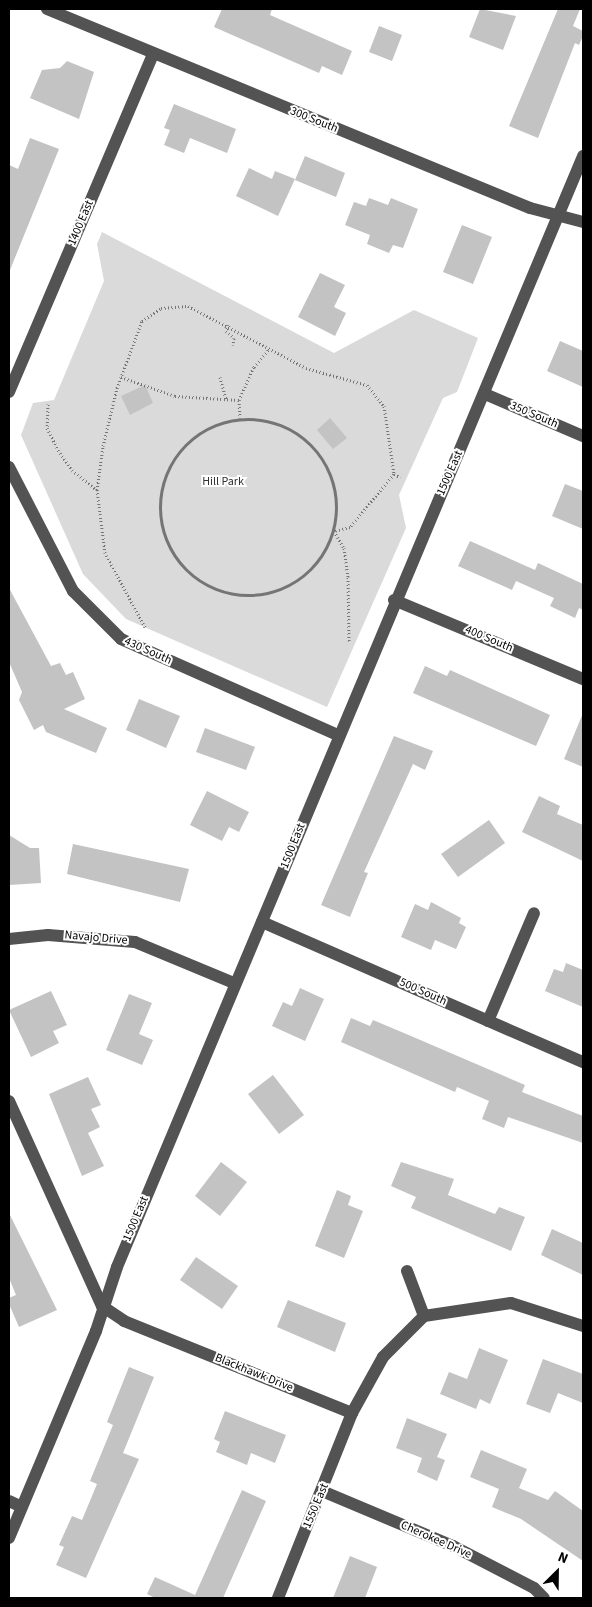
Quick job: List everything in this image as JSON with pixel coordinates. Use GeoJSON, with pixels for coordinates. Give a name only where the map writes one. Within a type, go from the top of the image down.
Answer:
{"type":"FeatureCollection","features":[{"type":"Feature","properties":{"kind":"street","name":"300 South"},"geometry":{"type":"LineString","coordinates":[[47,9],[530,208],[583,222]]}},
{"type":"Feature","properties":{"kind":"street","name":"1400 East"},"geometry":{"type":"LineString","coordinates":[[9,392],[153,54]]}},
{"type":"Feature","properties":{"kind":"street","name":"1500 East"},"geometry":{"type":"LineString","coordinates":[[9,1538],[96,1332],[102,1306],[234,983],[262,922],[394,600],[485,394],[583,156]]}},
{"type":"Feature","properties":{"kind":"street","name":"350 South"},"geometry":{"type":"LineString","coordinates":[[485,394],[583,436]]}},
{"type":"Feature","properties":{"kind":"street","name":"430 South"},"geometry":{"type":"LineString","coordinates":[[9,466],[73,591],[121,639],[338,736]]}},
{"type":"Feature","properties":{"kind":"street","name":"400 South"},"geometry":{"type":"LineString","coordinates":[[394,600],[583,679]]}},
{"type":"Feature","properties":{"kind":"street"},"geometry":{"type":"LineString","coordinates":[[488,1021],[534,913]]}},
{"type":"Feature","properties":{"kind":"street","name":"500 South"},"geometry":{"type":"LineString","coordinates":[[262,922],[583,1062]]}},
{"type":"Feature","properties":{"kind":"street","name":"Navajo Drive"},"geometry":{"type":"LineString","coordinates":[[9,939],[48,934],[135,942],[234,983]]}},
{"type":"Feature","properties":{"kind":"street"},"geometry":{"type":"LineString","coordinates":[[9,1101],[102,1306]]}},
{"type":"Feature","properties":{"kind":"street"},"geometry":{"type":"LineString","coordinates":[[407,1271],[424,1316]]}},
{"type":"Feature","properties":{"kind":"street"},"geometry":{"type":"LineString","coordinates":[[352,1413],[383,1357],[424,1316],[511,1303],[583,1326]]}},
{"type":"Feature","properties":{"kind":"street","name":"Blackhawk Drive"},"geometry":{"type":"LineString","coordinates":[[102,1306],[124,1321],[352,1413]]}},
{"type":"Feature","properties":{"kind":"street","name":"1550 East"},"geometry":{"type":"LineString","coordinates":[[278,1598],[352,1413]]}},
{"type":"Feature","properties":{"kind":"street","name":"Cherokee Drive"},"geometry":{"type":"LineString","coordinates":[[322,1491],[453,1546],[532,1593],[544,1598]]}},
{"type":"Feature","properties":{"kind":"street"},"geometry":{"type":"LineString","coordinates":[[9,1501],[22,1507]]}},
{"type":"Feature","properties":{"kind":"path"},"geometry":{"type":"LineString","coordinates":[[144,627],[105,553],[97,490],[121,377],[142,321],[161,308],[188,306],[229,325],[306,368],[366,385],[384,406],[394,474],[350,527],[334,531]]}},
{"type":"Feature","properties":{"kind":"path"},"geometry":{"type":"LineString","coordinates":[[229,325],[226,331],[234,338],[233,345]]}},
{"type":"Feature","properties":{"kind":"path"},"geometry":{"type":"LineString","coordinates":[[240,418],[239,400],[254,366],[269,348]]}},
{"type":"Feature","properties":{"kind":"path"},"geometry":{"type":"LineString","coordinates":[[121,377],[175,396],[239,400]]}},
{"type":"Feature","properties":{"kind":"path"},"geometry":{"type":"LineString","coordinates":[[220,377],[226,399]]}},
{"type":"Feature","properties":{"kind":"path"},"geometry":{"type":"LineString","coordinates":[[48,404],[47,428],[58,450],[72,470],[97,490]]}},
{"type":"Feature","properties":{"kind":"path"},"geometry":{"type":"LineString","coordinates":[[240,418],[288,428],[319,454],[334,482],[334,531],[323,556],[304,576],[262,594],[226,593],[200,582],[180,564],[166,540],[159,513],[162,486],[172,460],[190,439],[214,425],[240,418]]}},
{"type":"Feature","properties":{"kind":"path"},"geometry":{"type":"LineString","coordinates":[[394,474],[400,477]]}},
{"type":"Feature","properties":{"kind":"path"},"geometry":{"type":"LineString","coordinates":[[334,531],[344,548],[348,577],[348,641]]}},
{"type":"Feature","properties":{"kind":"green space","name":"Hill Park"},"geometry":{"type":"Polygon","coordinates":[[[102,232],[334,353],[414,310],[478,338],[457,392],[443,398],[399,495],[406,528],[327,707],[126,619],[83,574],[21,435],[33,403],[54,400],[104,281],[97,244],[102,232]]]}},
{"type":"Feature","properties":{"kind":"building"},"geometry":{"type":"Polygon","coordinates":[[[222,9],[272,9],[270,15],[352,51],[342,75],[322,66],[319,73],[214,27],[222,9]]]}},
{"type":"Feature","properties":{"kind":"building"},"geometry":{"type":"Polygon","coordinates":[[[480,9],[516,16],[503,50],[469,37],[480,9]]]}},
{"type":"Feature","properties":{"kind":"building"},"geometry":{"type":"Polygon","coordinates":[[[558,9],[580,9],[573,26],[583,31],[583,36],[579,45],[575,43],[538,138],[509,126],[558,9]]]}},
{"type":"Feature","properties":{"kind":"building"},"geometry":{"type":"Polygon","coordinates":[[[379,26],[402,35],[392,61],[369,52],[379,26]]]}},
{"type":"Feature","properties":{"kind":"building"},"geometry":{"type":"Polygon","coordinates":[[[67,61],[94,72],[79,119],[30,98],[42,70],[60,68],[67,61]]]}},
{"type":"Feature","properties":{"kind":"building"},"geometry":{"type":"Polygon","coordinates":[[[174,104],[236,129],[227,153],[190,138],[184,153],[164,145],[170,130],[164,128],[174,104]]]}},
{"type":"Feature","properties":{"kind":"building"},"geometry":{"type":"Polygon","coordinates":[[[30,138],[59,149],[10,270],[9,165],[18,169],[30,138]]]}},
{"type":"Feature","properties":{"kind":"building"},"geometry":{"type":"Polygon","coordinates":[[[305,156],[345,173],[336,197],[295,180],[305,156]]]}},
{"type":"Feature","properties":{"kind":"building"},"geometry":{"type":"Polygon","coordinates":[[[249,168],[272,179],[275,171],[295,179],[278,216],[236,196],[249,168]]]}},
{"type":"Feature","properties":{"kind":"building"},"geometry":{"type":"Polygon","coordinates":[[[369,198],[388,205],[391,198],[418,209],[403,248],[393,245],[389,253],[367,244],[370,235],[345,225],[354,202],[366,206],[369,198]]]}},
{"type":"Feature","properties":{"kind":"building"},"geometry":{"type":"Polygon","coordinates":[[[462,225],[492,237],[473,284],[443,272],[462,225]]]}},
{"type":"Feature","properties":{"kind":"building"},"geometry":{"type":"Polygon","coordinates":[[[320,273],[345,285],[334,307],[346,313],[335,336],[298,317],[320,273]]]}},
{"type":"Feature","properties":{"kind":"building"},"geometry":{"type":"Polygon","coordinates":[[[560,341],[583,351],[583,387],[547,371],[560,341]]]}},
{"type":"Feature","properties":{"kind":"building"},"geometry":{"type":"Polygon","coordinates":[[[145,385],[153,403],[130,415],[121,396],[145,385]]]}},
{"type":"Feature","properties":{"kind":"building"},"geometry":{"type":"Polygon","coordinates":[[[330,418],[347,438],[333,449],[317,430],[330,418]]]}},
{"type":"Feature","properties":{"kind":"building"},"geometry":{"type":"Polygon","coordinates":[[[565,484],[583,491],[583,529],[552,516],[565,484]]]}},
{"type":"Feature","properties":{"kind":"building"},"geometry":{"type":"Polygon","coordinates":[[[470,541],[535,570],[538,563],[583,584],[583,610],[579,608],[575,618],[550,606],[554,598],[516,581],[512,590],[458,566],[470,541]]]}},
{"type":"Feature","properties":{"kind":"building"},"geometry":{"type":"Polygon","coordinates":[[[9,588],[51,666],[60,663],[66,675],[73,672],[85,699],[64,709],[107,728],[96,753],[46,732],[43,725],[34,730],[19,700],[22,692],[9,662],[9,588]]]}},
{"type":"Feature","properties":{"kind":"building"},"geometry":{"type":"Polygon","coordinates":[[[425,666],[447,676],[450,670],[550,715],[536,746],[413,693],[425,666]]]}},
{"type":"Feature","properties":{"kind":"building"},"geometry":{"type":"Polygon","coordinates":[[[139,699],[180,716],[166,748],[126,730],[139,699]]]}},
{"type":"Feature","properties":{"kind":"building"},"geometry":{"type":"Polygon","coordinates":[[[583,713],[583,767],[564,759],[583,713]]]}},
{"type":"Feature","properties":{"kind":"building"},"geometry":{"type":"Polygon","coordinates":[[[205,728],[255,747],[246,770],[196,752],[205,728]]]}},
{"type":"Feature","properties":{"kind":"building"},"geometry":{"type":"Polygon","coordinates":[[[394,736],[433,751],[425,770],[413,764],[364,872],[368,873],[350,917],[321,905],[394,736]]]}},
{"type":"Feature","properties":{"kind":"building"},"geometry":{"type":"Polygon","coordinates":[[[207,791],[249,812],[239,832],[229,827],[222,841],[190,825],[207,791]]]}},
{"type":"Feature","properties":{"kind":"building"},"geometry":{"type":"Polygon","coordinates":[[[539,796],[560,806],[557,814],[583,825],[583,861],[522,832],[539,796]]]}},
{"type":"Feature","properties":{"kind":"building"},"geometry":{"type":"Polygon","coordinates":[[[489,820],[505,843],[458,877],[441,854],[489,820]]]}},
{"type":"Feature","properties":{"kind":"building"},"geometry":{"type":"Polygon","coordinates":[[[9,835],[30,848],[39,848],[41,883],[9,885],[9,835]]]}},
{"type":"Feature","properties":{"kind":"building"},"geometry":{"type":"Polygon","coordinates":[[[73,844],[189,869],[180,902],[67,874],[73,844]]]}},
{"type":"Feature","properties":{"kind":"building"},"geometry":{"type":"Polygon","coordinates":[[[431,902],[461,918],[459,923],[466,927],[456,949],[435,940],[431,950],[401,937],[415,904],[428,910],[431,902]]]}},
{"type":"Feature","properties":{"kind":"building"},"geometry":{"type":"Polygon","coordinates":[[[566,963],[583,970],[583,1007],[545,991],[554,969],[563,972],[566,963]]]}},
{"type":"Feature","properties":{"kind":"building"},"geometry":{"type":"Polygon","coordinates":[[[300,988],[324,999],[305,1041],[272,1026],[283,1002],[292,1006],[300,988]]]}},
{"type":"Feature","properties":{"kind":"building"},"geometry":{"type":"Polygon","coordinates":[[[51,991],[67,1025],[53,1031],[59,1043],[31,1057],[9,1010],[51,991]]]}},
{"type":"Feature","properties":{"kind":"building"},"geometry":{"type":"Polygon","coordinates":[[[129,994],[152,1003],[139,1034],[153,1040],[142,1065],[106,1050],[129,994]]]}},
{"type":"Feature","properties":{"kind":"building"},"geometry":{"type":"Polygon","coordinates":[[[351,1018],[370,1026],[373,1020],[411,1036],[525,1085],[522,1092],[583,1116],[583,1143],[508,1117],[504,1128],[482,1119],[489,1101],[457,1087],[455,1092],[341,1042],[351,1018]]]}},
{"type":"Feature","properties":{"kind":"building"},"geometry":{"type":"Polygon","coordinates":[[[273,1075],[304,1115],[279,1134],[248,1094],[273,1075]]]}},
{"type":"Feature","properties":{"kind":"building"},"geometry":{"type":"Polygon","coordinates":[[[88,1077],[101,1105],[91,1109],[100,1127],[88,1133],[104,1166],[82,1176],[49,1094],[88,1077]]]}},
{"type":"Feature","properties":{"kind":"building"},"geometry":{"type":"Polygon","coordinates":[[[221,1162],[247,1182],[220,1216],[195,1196],[221,1162]]]}},
{"type":"Feature","properties":{"kind":"building"},"geometry":{"type":"Polygon","coordinates":[[[401,1162],[454,1179],[448,1195],[495,1214],[499,1207],[525,1217],[511,1251],[411,1208],[416,1197],[391,1186],[401,1162]]]}},
{"type":"Feature","properties":{"kind":"building"},"geometry":{"type":"Polygon","coordinates":[[[337,1190],[351,1196],[348,1205],[363,1211],[344,1258],[315,1246],[337,1190]]]}},
{"type":"Feature","properties":{"kind":"building"},"geometry":{"type":"Polygon","coordinates":[[[9,1213],[57,1310],[19,1327],[9,1304],[9,1298],[16,1295],[9,1278],[9,1213]]]}},
{"type":"Feature","properties":{"kind":"building"},"geometry":{"type":"Polygon","coordinates":[[[552,1229],[583,1243],[583,1275],[541,1255],[552,1229]]]}},
{"type":"Feature","properties":{"kind":"building"},"geometry":{"type":"Polygon","coordinates":[[[196,1257],[238,1286],[222,1309],[180,1280],[196,1257]]]}},
{"type":"Feature","properties":{"kind":"building"},"geometry":{"type":"Polygon","coordinates":[[[288,1300],[346,1323],[335,1352],[277,1327],[288,1300]]]}},
{"type":"Feature","properties":{"kind":"building"},"geometry":{"type":"Polygon","coordinates":[[[479,1348],[508,1360],[490,1404],[480,1399],[476,1409],[440,1394],[449,1372],[467,1379],[479,1348]]]}},
{"type":"Feature","properties":{"kind":"building"},"geometry":{"type":"Polygon","coordinates":[[[543,1359],[583,1374],[583,1403],[558,1393],[550,1413],[526,1404],[543,1359]]]}},
{"type":"Feature","properties":{"kind":"building"},"geometry":{"type":"Polygon","coordinates":[[[129,1367],[154,1377],[123,1453],[139,1459],[86,1578],[56,1565],[64,1547],[59,1545],[72,1516],[82,1520],[97,1484],[90,1481],[113,1425],[107,1422],[129,1367]]]}},
{"type":"Feature","properties":{"kind":"building"},"geometry":{"type":"Polygon","coordinates":[[[225,1411],[286,1435],[275,1463],[251,1453],[247,1465],[216,1452],[220,1442],[214,1439],[225,1411]]]}},
{"type":"Feature","properties":{"kind":"building"},"geometry":{"type":"Polygon","coordinates":[[[407,1418],[447,1434],[437,1457],[445,1460],[437,1481],[417,1472],[422,1458],[396,1448],[407,1418]]]}},
{"type":"Feature","properties":{"kind":"building"},"geometry":{"type":"Polygon","coordinates":[[[481,1450],[527,1469],[519,1488],[548,1500],[555,1491],[583,1511],[583,1561],[521,1519],[492,1507],[499,1489],[470,1477],[481,1450]]]}},
{"type":"Feature","properties":{"kind":"building"},"geometry":{"type":"Polygon","coordinates":[[[242,1490],[266,1501],[223,1598],[155,1598],[147,1594],[155,1577],[195,1595],[242,1490]]]}},
{"type":"Feature","properties":{"kind":"building"},"geometry":{"type":"Polygon","coordinates":[[[350,1556],[377,1567],[365,1598],[333,1598],[350,1556]]]}}]}
